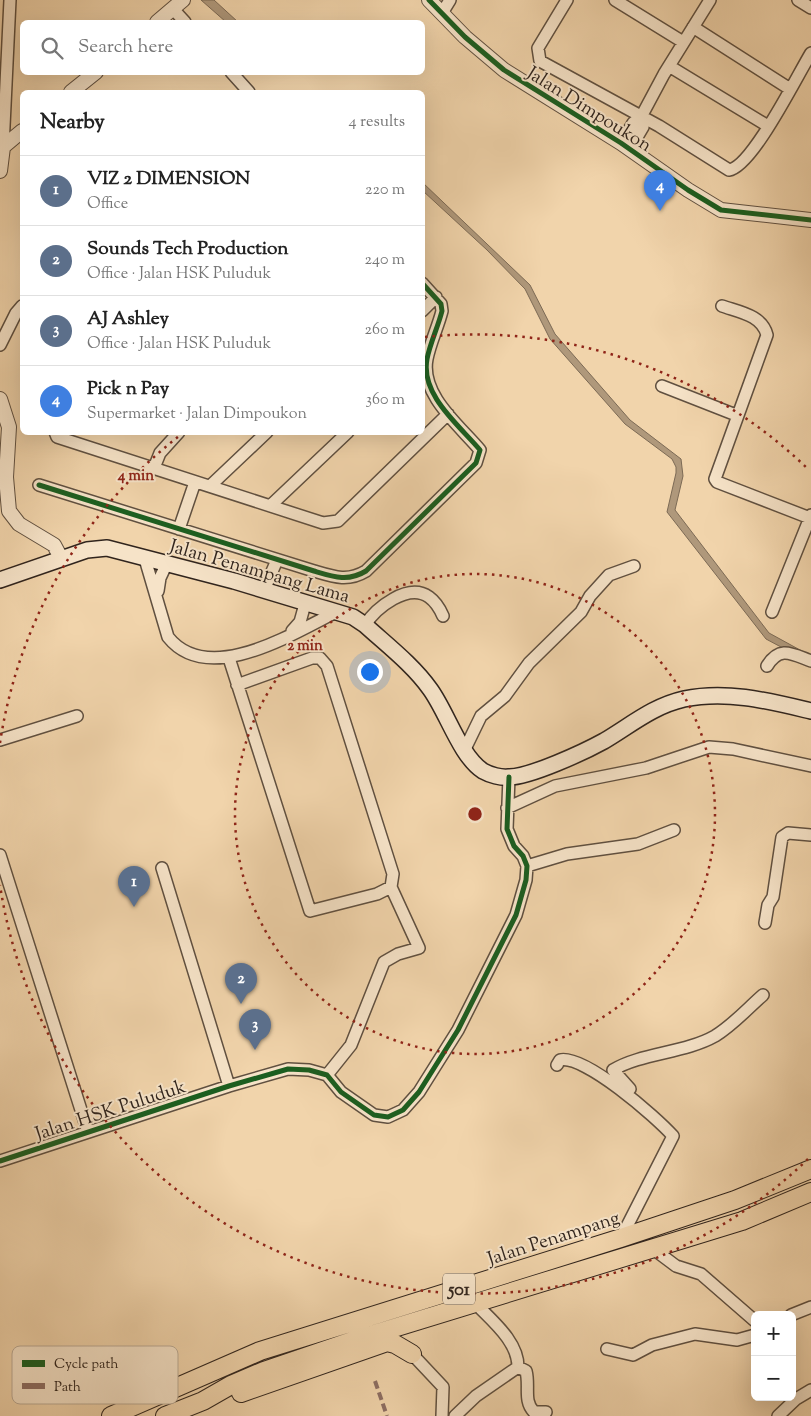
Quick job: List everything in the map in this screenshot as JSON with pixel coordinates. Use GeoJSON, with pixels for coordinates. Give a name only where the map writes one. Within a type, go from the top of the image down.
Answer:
{"type":"FeatureCollection","features":[{"type":"Feature","properties":{"kind":"main road","name":"Jalan Penampang Lama"},"geometry":{"type":"LineString","coordinates":[[0,580],[87,550],[107,548],[264,590],[353,617],[365,625],[429,687],[443,708],[464,751],[474,763],[485,772],[509,778]]}},
{"type":"Feature","properties":{"kind":"main road"},"geometry":{"type":"LineString","coordinates":[[509,778],[561,760],[604,741],[653,710],[684,699],[722,694],[745,696],[811,711]]}},
{"type":"Feature","properties":{"kind":"main road","name":"Jalan Penampang"},"geometry":{"type":"LineString","coordinates":[[178,1387],[260,1351],[621,1238],[734,1200],[811,1169]]}},
{"type":"Feature","properties":{"kind":"main road","name":"Jalan Penampang"},"geometry":{"type":"LineString","coordinates":[[165,1416],[203,1401],[230,1385],[358,1339],[742,1221],[811,1192]]}},
{"type":"Feature","properties":{"kind":"main road"},"geometry":{"type":"LineString","coordinates":[[412,1354],[410,1336],[438,1314]]}},
{"type":"Feature","properties":{"kind":"main road"},"geometry":{"type":"LineString","coordinates":[[203,1401],[230,1396],[387,1342],[395,1344],[412,1354]]}},
{"type":"Feature","properties":{"kind":"main road"},"geometry":{"type":"LineString","coordinates":[[200,1378],[220,1373],[231,1380],[230,1385]]}},
{"type":"Feature","properties":{"kind":"main road","name":"Jalan Penampang"},"geometry":{"type":"LineString","coordinates":[[111,1416],[139,1404]]}},
{"type":"Feature","properties":{"kind":"street"},"geometry":{"type":"LineString","coordinates":[[0,170],[3,146],[10,0]]}},
{"type":"Feature","properties":{"kind":"street","name":"Jalan Dimpoukon"},"geometry":{"type":"LineString","coordinates":[[429,0],[465,36],[504,70],[625,146],[688,190],[721,210],[811,220]]}},
{"type":"Feature","properties":{"kind":"street"},"geometry":{"type":"LineString","coordinates":[[442,13],[450,0]]}},
{"type":"Feature","properties":{"kind":"street"},"geometry":{"type":"LineString","coordinates":[[568,0],[538,48],[540,60],[641,117],[729,170],[736,169],[750,155],[811,53]]}},
{"type":"Feature","properties":{"kind":"street"},"geometry":{"type":"LineString","coordinates":[[615,0],[683,42]]}},
{"type":"Feature","properties":{"kind":"street"},"geometry":{"type":"LineString","coordinates":[[625,146],[643,127],[641,117],[683,42],[710,0]]}},
{"type":"Feature","properties":{"kind":"street"},"geometry":{"type":"LineString","coordinates":[[798,0],[811,8]]}},
{"type":"Feature","properties":{"kind":"street"},"geometry":{"type":"LineString","coordinates":[[159,20],[178,4],[184,20]]}},
{"type":"Feature","properties":{"kind":"street"},"geometry":{"type":"LineString","coordinates":[[693,27],[790,89]]}},
{"type":"Feature","properties":{"kind":"street"},"geometry":{"type":"LineString","coordinates":[[669,66],[768,126]]}},
{"type":"Feature","properties":{"kind":"street"},"geometry":{"type":"LineString","coordinates":[[74,90],[92,75]]}},
{"type":"Feature","properties":{"kind":"street"},"geometry":{"type":"LineString","coordinates":[[233,75],[247,90]]}},
{"type":"Feature","properties":{"kind":"street"},"geometry":{"type":"LineString","coordinates":[[3,146],[20,133]]}},
{"type":"Feature","properties":{"kind":"street"},"geometry":{"type":"LineString","coordinates":[[425,286],[442,304],[442,311],[425,357]]}},
{"type":"Feature","properties":{"kind":"street"},"geometry":{"type":"LineString","coordinates":[[425,309],[436,297]]}},
{"type":"Feature","properties":{"kind":"street"},"geometry":{"type":"LineString","coordinates":[[722,306],[757,319],[762,323],[767,335],[715,475],[717,482],[810,516],[772,612]]}},
{"type":"Feature","properties":{"kind":"street"},"geometry":{"type":"LineString","coordinates":[[0,345],[20,308]]}},
{"type":"Feature","properties":{"kind":"street"},"geometry":{"type":"LineString","coordinates":[[39,485],[277,560],[346,579],[356,577],[366,571],[476,463],[480,450],[448,414],[432,390],[425,366]]}},
{"type":"Feature","properties":{"kind":"street"},"geometry":{"type":"LineString","coordinates":[[662,386],[736,415]]}},
{"type":"Feature","properties":{"kind":"street"},"geometry":{"type":"LineString","coordinates":[[0,399],[9,427],[6,477],[9,511],[19,524],[52,544],[62,558]]}},
{"type":"Feature","properties":{"kind":"street"},"geometry":{"type":"LineString","coordinates":[[56,435],[57,437],[322,523],[338,522],[448,414]]}},
{"type":"Feature","properties":{"kind":"street"},"geometry":{"type":"LineString","coordinates":[[154,468],[160,453],[172,435]]}},
{"type":"Feature","properties":{"kind":"street"},"geometry":{"type":"LineString","coordinates":[[210,486],[264,435]]}},
{"type":"Feature","properties":{"kind":"street"},"geometry":{"type":"LineString","coordinates":[[270,506],[345,435]]}},
{"type":"Feature","properties":{"kind":"street"},"geometry":{"type":"LineString","coordinates":[[180,529],[195,482]]}},
{"type":"Feature","properties":{"kind":"street"},"geometry":{"type":"LineString","coordinates":[[145,559],[157,595],[165,630],[176,648],[187,654],[229,658],[290,634],[336,612]]}},
{"type":"Feature","properties":{"kind":"street"},"geometry":{"type":"LineString","coordinates":[[264,590],[277,560]]}},
{"type":"Feature","properties":{"kind":"street"},"geometry":{"type":"LineString","coordinates":[[157,595],[160,578],[166,565]]}},
{"type":"Feature","properties":{"kind":"street"},"geometry":{"type":"LineString","coordinates":[[464,751],[481,716],[505,696],[529,663],[581,612],[590,596],[609,575],[634,566]]}},
{"type":"Feature","properties":{"kind":"street"},"geometry":{"type":"LineString","coordinates":[[365,625],[372,614],[389,602],[415,593],[430,597],[444,616]]}},
{"type":"Feature","properties":{"kind":"street"},"geometry":{"type":"LineString","coordinates":[[290,634],[300,622],[305,604]]}},
{"type":"Feature","properties":{"kind":"street"},"geometry":{"type":"LineString","coordinates":[[767,666],[775,654],[782,652],[811,661]]}},
{"type":"Feature","properties":{"kind":"street"},"geometry":{"type":"LineString","coordinates":[[229,658],[310,910],[377,894],[391,887]]}},
{"type":"Feature","properties":{"kind":"street"},"geometry":{"type":"LineString","coordinates":[[237,685],[312,658],[320,658],[327,666],[393,874],[391,887],[418,948],[398,954],[384,962],[351,1045],[326,1075],[341,1092],[374,1115],[388,1117],[403,1110],[419,1092],[448,1047],[499,953],[516,915],[526,880],[527,866],[510,838],[507,808],[509,778]]}},
{"type":"Feature","properties":{"kind":"street"},"geometry":{"type":"LineString","coordinates":[[0,740],[77,716]]}},
{"type":"Feature","properties":{"kind":"street"},"geometry":{"type":"LineString","coordinates":[[507,808],[555,786],[646,768],[709,747],[733,749],[811,766]]}},
{"type":"Feature","properties":{"kind":"street"},"geometry":{"type":"LineString","coordinates":[[527,866],[567,854],[638,844],[674,830]]}},
{"type":"Feature","properties":{"kind":"street"},"geometry":{"type":"LineString","coordinates":[[766,923],[782,837],[788,833],[811,835]]}},
{"type":"Feature","properties":{"kind":"street"},"geometry":{"type":"LineString","coordinates":[[0,855],[88,1132]]}},
{"type":"Feature","properties":{"kind":"street"},"geometry":{"type":"LineString","coordinates":[[162,868],[229,1086]]}},
{"type":"Feature","properties":{"kind":"street"},"geometry":{"type":"LineString","coordinates":[[667,1129],[662,1119],[619,1079],[613,1070],[624,1063],[662,1055],[714,1036],[732,1024],[763,995]]}},
{"type":"Feature","properties":{"kind":"street"},"geometry":{"type":"LineString","coordinates":[[557,1065],[560,1060],[566,1058],[590,1068],[618,1088],[673,1136],[621,1238]]}},
{"type":"Feature","properties":{"kind":"street","name":"Jalan HSK Puluduk"},"geometry":{"type":"LineString","coordinates":[[0,1161],[229,1086],[288,1069],[309,1070],[326,1075]]}},
{"type":"Feature","properties":{"kind":"street"},"geometry":{"type":"LineString","coordinates":[[652,1248],[676,1266],[701,1274],[751,1318]]}},
{"type":"Feature","properties":{"kind":"street"},"geometry":{"type":"LineString","coordinates":[[475,1303],[506,1336],[518,1356],[518,1367]]}},
{"type":"Feature","properties":{"kind":"street"},"geometry":{"type":"LineString","coordinates":[[796,1313],[811,1307]]}},
{"type":"Feature","properties":{"kind":"street"},"geometry":{"type":"LineString","coordinates":[[607,1349],[633,1355],[652,1345],[695,1334],[738,1340],[751,1337]]}},
{"type":"Feature","properties":{"kind":"street"},"geometry":{"type":"LineString","coordinates":[[412,1354],[444,1387],[442,1416]]}},
{"type":"Feature","properties":{"kind":"street"},"geometry":{"type":"LineString","coordinates":[[518,1367],[526,1371],[528,1377],[528,1404],[534,1412],[546,1412]]}},
{"type":"Feature","properties":{"kind":"street"},"geometry":{"type":"LineString","coordinates":[[455,1416],[476,1396],[518,1367]]}},
{"type":"Feature","properties":{"kind":"street"},"geometry":{"type":"LineString","coordinates":[[778,1416],[796,1399],[811,1390]]}},
{"type":"Feature","properties":{"kind":"shaded area"},"geometry":{"type":"Polygon","coordinates":[[[201,0],[214,0],[236,20],[224,20],[201,0]]]}},
{"type":"Feature","properties":{"kind":"shaded area"},"geometry":{"type":"Polygon","coordinates":[[[425,185],[530,285],[555,334],[630,420],[681,459],[683,476],[675,510],[769,633],[811,656],[811,663],[766,639],[667,512],[676,473],[676,467],[672,459],[625,424],[550,339],[525,289],[487,250],[425,193],[425,185]]]}},
{"type":"Feature","properties":{"kind":"marked path"},"geometry":{"type":"LineString","coordinates":[[375,1381],[387,1416]]}},
{"type":"Feature","properties":{"kind":"cycle path"},"geometry":{"type":"LineString","coordinates":[[429,0],[465,37],[504,70],[621,143],[688,190],[721,210],[811,220]]}},
{"type":"Feature","properties":{"kind":"cycle path"},"geometry":{"type":"LineString","coordinates":[[39,485],[328,575],[347,577],[366,571],[476,463],[480,450],[443,409],[430,385],[426,372],[427,359],[442,311],[441,304],[425,286]]}},
{"type":"Feature","properties":{"kind":"cycle path"},"geometry":{"type":"LineString","coordinates":[[0,1161],[229,1086],[288,1069],[309,1070],[327,1075],[341,1092],[374,1115],[388,1117],[403,1110],[419,1092],[458,1030],[516,915],[526,880],[527,866],[523,856],[514,846],[507,829],[509,777]]}},
{"type":"Feature","properties":{"kind":"place","name":"Pick n Pay"},"geometry":{"type":"Point","coordinates":[660,211]}},
{"type":"Feature","properties":{"kind":"place","name":"VIZ 2 DIMENSION"},"geometry":{"type":"Point","coordinates":[134,907]}},
{"type":"Feature","properties":{"kind":"place","name":"Sounds Tech Production"},"geometry":{"type":"Point","coordinates":[241,1004]}},
{"type":"Feature","properties":{"kind":"place","name":"AJ Ashley"},"geometry":{"type":"Point","coordinates":[255,1050]}}]}
